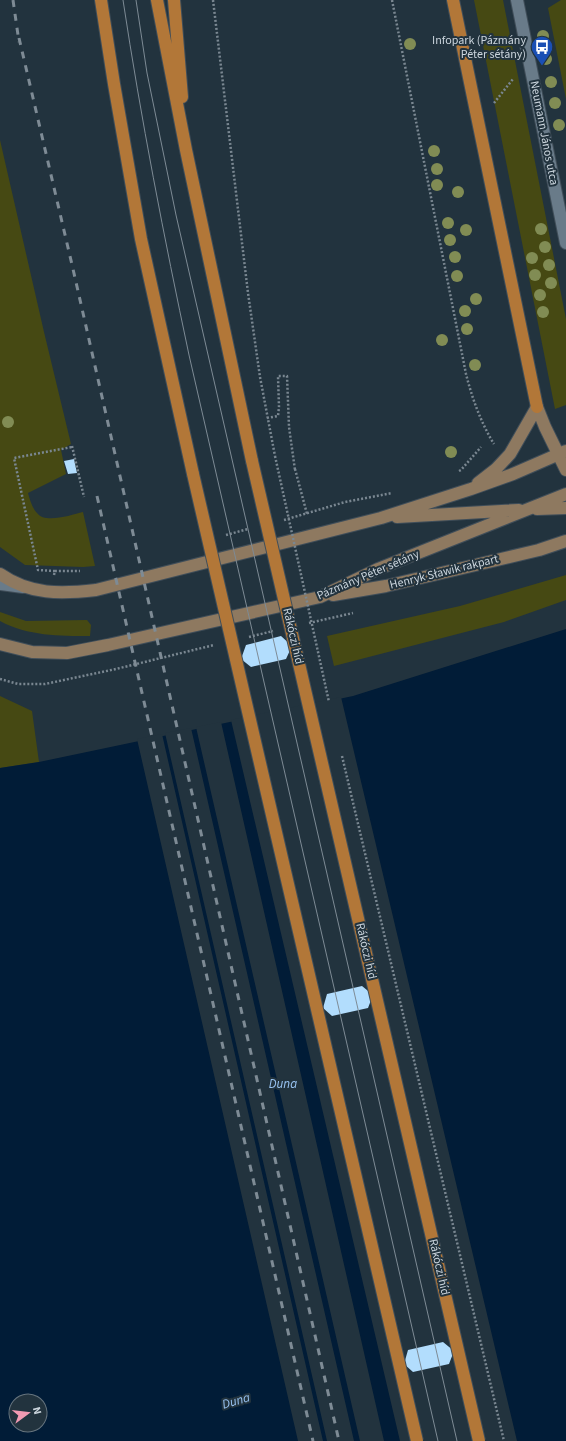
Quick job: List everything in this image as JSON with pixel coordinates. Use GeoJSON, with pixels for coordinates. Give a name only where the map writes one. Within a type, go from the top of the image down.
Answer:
{"type":"FeatureCollection","features":[{"type":"Feature","properties":{"kind":"main road"},"geometry":{"type":"LineString","coordinates":[[93,0],[114,84]]}},
{"type":"Feature","properties":{"kind":"main road"},"geometry":{"type":"LineString","coordinates":[[101,0],[141,239],[193,474],[417,1441]]}},
{"type":"Feature","properties":{"kind":"main road"},"geometry":{"type":"LineString","coordinates":[[157,0],[186,150]]}},
{"type":"Feature","properties":{"kind":"main road"},"geometry":{"type":"LineString","coordinates":[[174,0],[186,150]]}},
{"type":"Feature","properties":{"kind":"main road"},"geometry":{"type":"LineString","coordinates":[[453,0],[537,407],[562,453],[566,470]]}},
{"type":"Feature","properties":{"kind":"main road","name":"Rákóczi híd"},"geometry":{"type":"LineString","coordinates":[[186,150],[252,461],[479,1441]]}},
{"type":"Feature","properties":{"kind":"main road"},"geometry":{"type":"LineString","coordinates":[[470,489],[496,469],[510,454],[537,407]]}},
{"type":"Feature","properties":{"kind":"main road","name":"Pázmány Péter sétány"},"geometry":{"type":"LineString","coordinates":[[0,574],[32,589],[51,593],[70,593],[96,590],[381,518],[513,474],[562,453]]}},
{"type":"Feature","properties":{"kind":"main road","name":"Pázmány Péter sétány"},"geometry":{"type":"LineString","coordinates":[[0,644],[32,652],[67,652],[108,645],[320,597],[378,569],[566,494]]}},
{"type":"Feature","properties":{"kind":"main road"},"geometry":{"type":"LineString","coordinates":[[528,510],[566,508]]}},
{"type":"Feature","properties":{"kind":"main road","name":"Pázmány Péter sétány"},"geometry":{"type":"LineString","coordinates":[[381,518],[528,510]]}},
{"type":"Feature","properties":{"kind":"main road","name":"Henryk Sławik rakpart"},"geometry":{"type":"LineString","coordinates":[[320,597],[386,586],[539,550],[566,541]]}},
{"type":"Feature","properties":{"kind":"street","name":"Neumann János utca"},"geometry":{"type":"LineString","coordinates":[[517,0],[566,243]]}},
{"type":"Feature","properties":{"kind":"street"},"geometry":{"type":"LineString","coordinates":[[0,584],[32,589]]}},
{"type":"Feature","properties":{"kind":"path"},"geometry":{"type":"LineString","coordinates":[[213,0],[248,293],[267,418],[330,707]]}},
{"type":"Feature","properties":{"kind":"path"},"geometry":{"type":"LineString","coordinates":[[392,0],[466,374],[472,396],[489,436]]}},
{"type":"Feature","properties":{"kind":"path"},"geometry":{"type":"LineString","coordinates":[[478,121],[515,78],[531,70]]}},
{"type":"Feature","properties":{"kind":"path"},"geometry":{"type":"LineString","coordinates":[[267,418],[278,416],[278,376],[287,376],[289,427],[295,470]]}},
{"type":"Feature","properties":{"kind":"path"},"geometry":{"type":"LineString","coordinates":[[290,436],[295,470],[306,514]]}},
{"type":"Feature","properties":{"kind":"path"},"geometry":{"type":"LineString","coordinates":[[55,571],[38,570],[14,458],[72,446],[84,497]]}},
{"type":"Feature","properties":{"kind":"path"},"geometry":{"type":"LineString","coordinates":[[461,470],[481,447]]}},
{"type":"Feature","properties":{"kind":"path"},"geometry":{"type":"LineString","coordinates":[[341,753],[504,1441]]}},
{"type":"Feature","properties":{"kind":"shaded area"},"geometry":{"type":"Polygon","coordinates":[[[474,0],[503,0],[566,319],[566,405],[555,409],[474,0]]]}},
{"type":"Feature","properties":{"kind":"shaded area"},"geometry":{"type":"Polygon","coordinates":[[[561,0],[566,0],[566,99],[548,8],[561,0]]]}},
{"type":"Feature","properties":{"kind":"shaded area"},"geometry":{"type":"Polygon","coordinates":[[[0,140],[71,444],[61,450],[66,474],[28,493],[34,509],[41,516],[46,518],[65,517],[83,512],[95,566],[25,565],[0,547],[0,140]]]}},
{"type":"Feature","properties":{"kind":"shaded area"},"geometry":{"type":"Polygon","coordinates":[[[566,575],[566,600],[504,622],[334,666],[327,636],[460,606],[566,575]]]}},
{"type":"Feature","properties":{"kind":"shaded area"},"geometry":{"type":"Polygon","coordinates":[[[0,612],[26,621],[87,620],[91,625],[90,636],[55,635],[22,630],[0,621],[0,612]]]}},
{"type":"Feature","properties":{"kind":"shaded area"},"geometry":{"type":"Polygon","coordinates":[[[0,696],[32,711],[39,762],[0,768],[0,696]]]}},
{"type":"Feature","properties":{"kind":"water","name":"Duna"},"geometry":{"type":"Polygon","coordinates":[[[566,629],[566,1441],[0,1441],[0,768],[39,762],[353,696],[566,629]]]}},
{"type":"Feature","properties":{"kind":"pier"},"geometry":{"type":"Polygon","coordinates":[[[341,697],[517,1441],[400,1441],[231,720],[341,697]]]}},
{"type":"Feature","properties":{"kind":"pier"},"geometry":{"type":"Polygon","coordinates":[[[221,722],[384,1441],[360,1441],[196,727],[221,722]]]}},
{"type":"Feature","properties":{"kind":"pier"},"geometry":{"type":"Polygon","coordinates":[[[191,728],[354,1441],[327,1441],[165,733],[191,728]]]}},
{"type":"Feature","properties":{"kind":"pier"},"geometry":{"type":"Polygon","coordinates":[[[162,734],[323,1441],[298,1441],[137,739],[162,734]]]}},
{"type":"Feature","properties":{"kind":"building"},"geometry":{"type":"Polygon","coordinates":[[[74,459],[77,473],[68,474],[64,461],[74,459]]]}},
{"type":"Feature","properties":{"kind":"building"},"geometry":{"type":"Polygon","coordinates":[[[281,636],[292,646],[286,659],[251,667],[241,659],[246,645],[281,636]]]}},
{"type":"Feature","properties":{"kind":"building"},"geometry":{"type":"Polygon","coordinates":[[[362,986],[373,995],[368,1008],[332,1016],[323,1008],[327,994],[362,986]]]}},
{"type":"Feature","properties":{"kind":"building"},"geometry":{"type":"Polygon","coordinates":[[[443,1342],[454,1351],[449,1364],[413,1372],[404,1364],[408,1350],[443,1342]]]}},
{"type":"Feature","properties":{"kind":"tram line"},"geometry":{"type":"LineString","coordinates":[[123,0],[153,178],[189,355],[438,1441]]}},
{"type":"Feature","properties":{"kind":"tram line"},"geometry":{"type":"LineString","coordinates":[[136,0],[147,73],[176,215],[457,1441]]}},
{"type":"Feature","properties":{"kind":"railway"},"geometry":{"type":"LineString","coordinates":[[13,0],[19,42]]}},
{"type":"Feature","properties":{"kind":"railway"},"geometry":{"type":"LineString","coordinates":[[19,38],[73,269],[339,1441]]}},
{"type":"Feature","properties":{"kind":"railway"},"geometry":{"type":"LineString","coordinates":[[97,496],[313,1441]]}},
{"type":"Feature","properties":{"kind":"place","name":"Infopark (Pázmány Péter sétány)"},"geometry":{"type":"Point","coordinates":[542,66]}}]}
